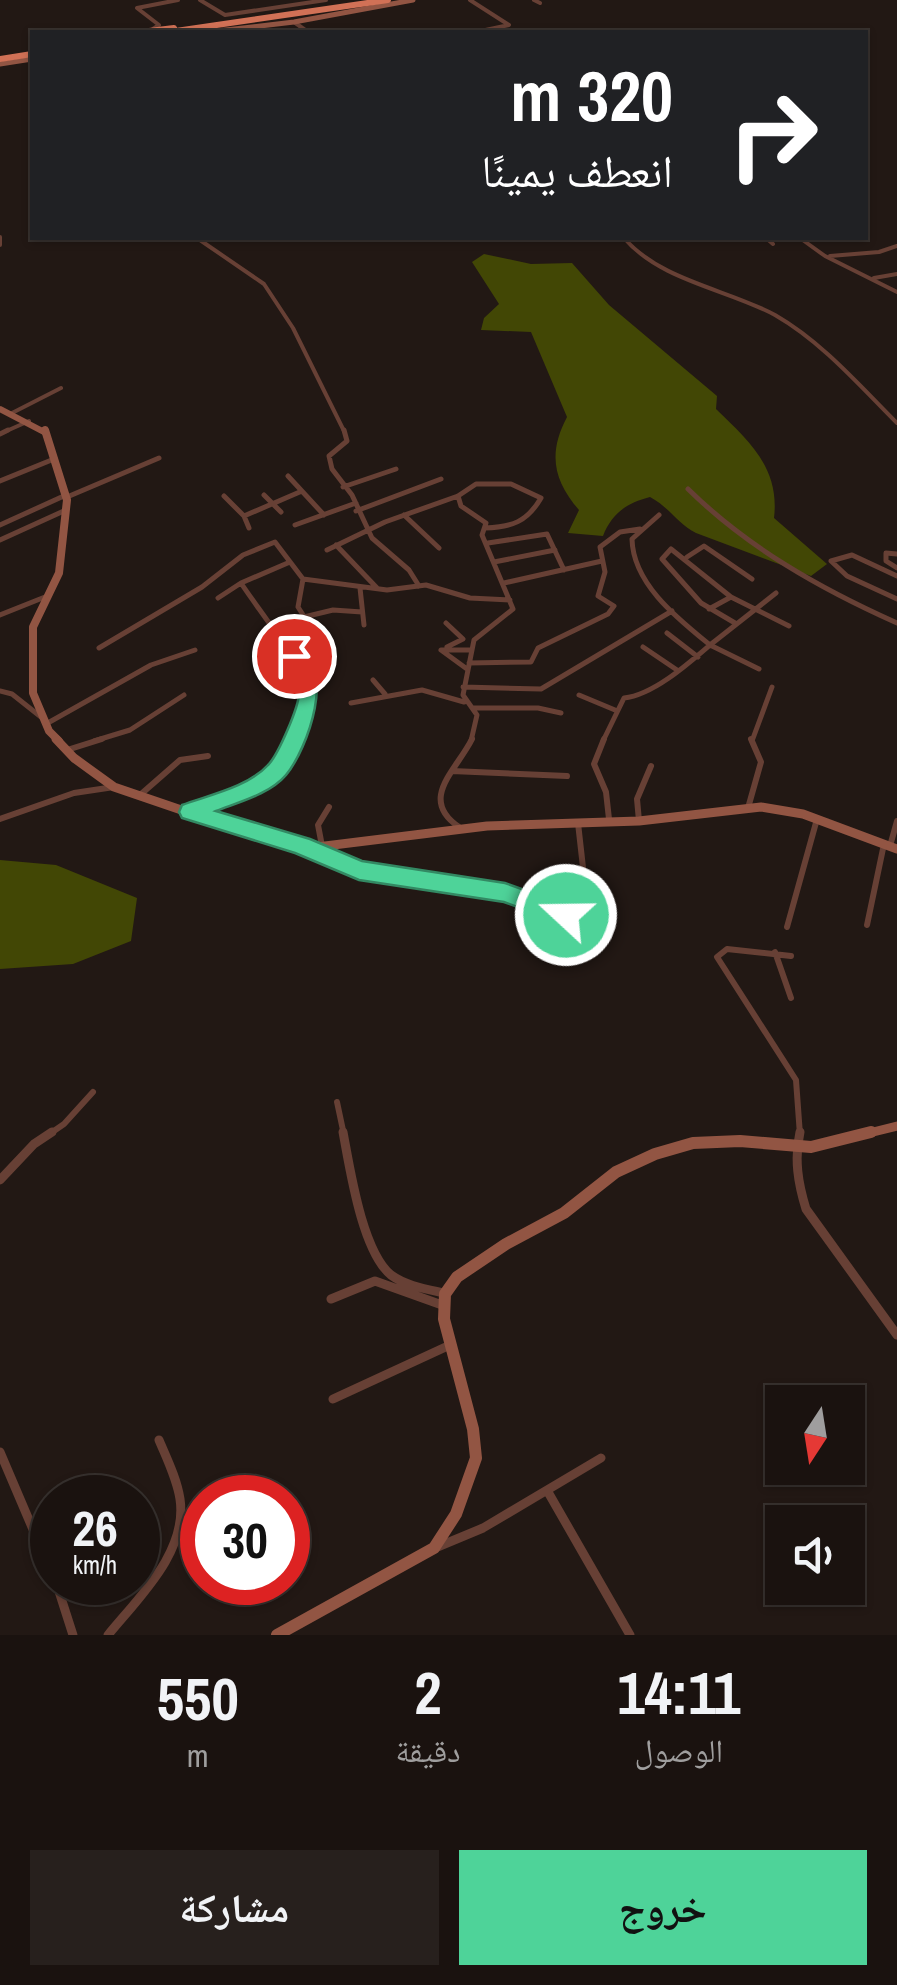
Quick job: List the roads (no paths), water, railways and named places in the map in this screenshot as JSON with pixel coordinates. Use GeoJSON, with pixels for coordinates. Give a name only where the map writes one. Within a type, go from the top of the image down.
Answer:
{"type":"FeatureCollection","features":[{"type":"Feature","properties":{"kind":"highway"},"geometry":{"type":"LineString","coordinates":[[155,30],[356,0]]}},
{"type":"Feature","properties":{"kind":"highway"},"geometry":{"type":"LineString","coordinates":[[183,30],[388,0]]}},
{"type":"Feature","properties":{"kind":"highway"},"geometry":{"type":"LineString","coordinates":[[0,59],[30,54]]}},
{"type":"Feature","properties":{"kind":"street"},"geometry":{"type":"LineString","coordinates":[[150,30],[159,24],[136,8],[178,0]]}},
{"type":"Feature","properties":{"kind":"street"},"geometry":{"type":"LineString","coordinates":[[200,0],[227,17],[326,0]]}},
{"type":"Feature","properties":{"kind":"street"},"geometry":{"type":"LineString","coordinates":[[242,30],[412,0]]}},
{"type":"Feature","properties":{"kind":"street"},"geometry":{"type":"LineString","coordinates":[[470,0],[509,25],[485,30]]}},
{"type":"Feature","properties":{"kind":"street"},"geometry":{"type":"LineString","coordinates":[[534,0],[540,4]]}},
{"type":"Feature","properties":{"kind":"street"},"geometry":{"type":"LineString","coordinates":[[294,22],[305,30]]}},
{"type":"Feature","properties":{"kind":"street"},"geometry":{"type":"LineString","coordinates":[[0,238],[0,245]]}},
{"type":"Feature","properties":{"kind":"street"},"geometry":{"type":"LineString","coordinates":[[200,240],[257,276],[293,328],[333,402],[347,440],[328,459],[367,531],[380,548],[411,571],[419,586]]}},
{"type":"Feature","properties":{"kind":"street"},"geometry":{"type":"LineString","coordinates":[[625,240],[656,263],[778,317],[897,424]]}},
{"type":"Feature","properties":{"kind":"street"},"geometry":{"type":"LineString","coordinates":[[768,240],[773,244]]}},
{"type":"Feature","properties":{"kind":"street"},"geometry":{"type":"LineString","coordinates":[[804,240],[826,256],[897,292]]}},
{"type":"Feature","properties":{"kind":"street"},"geometry":{"type":"LineString","coordinates":[[826,256],[879,252],[897,246]]}},
{"type":"Feature","properties":{"kind":"street"},"geometry":{"type":"LineString","coordinates":[[872,278],[897,274]]}},
{"type":"Feature","properties":{"kind":"street"},"geometry":{"type":"LineString","coordinates":[[12,413],[60,388]]}},
{"type":"Feature","properties":{"kind":"street"},"geometry":{"type":"LineString","coordinates":[[0,409],[45,430],[67,496],[60,572],[33,627],[32,686],[44,721]]}},
{"type":"Feature","properties":{"kind":"street"},"geometry":{"type":"LineString","coordinates":[[0,434],[29,420]]}},
{"type":"Feature","properties":{"kind":"street"},"geometry":{"type":"LineString","coordinates":[[0,481],[56,458]]}},
{"type":"Feature","properties":{"kind":"street"},"geometry":{"type":"LineString","coordinates":[[0,524],[158,458]]}},
{"type":"Feature","properties":{"kind":"street"},"geometry":{"type":"LineString","coordinates":[[342,487],[396,469]]}},
{"type":"Feature","properties":{"kind":"street"},"geometry":{"type":"LineString","coordinates":[[288,476],[324,514]]}},
{"type":"Feature","properties":{"kind":"street"},"geometry":{"type":"LineString","coordinates":[[295,525],[441,480]]}},
{"type":"Feature","properties":{"kind":"street"},"geometry":{"type":"LineString","coordinates":[[327,550],[489,481],[525,489],[541,498],[531,515],[509,527],[485,528]]}},
{"type":"Feature","properties":{"kind":"street"},"geometry":{"type":"LineString","coordinates":[[688,489],[714,518],[840,599],[897,623]]}},
{"type":"Feature","properties":{"kind":"street"},"geometry":{"type":"LineString","coordinates":[[244,516],[302,491]]}},
{"type":"Feature","properties":{"kind":"street"},"geometry":{"type":"LineString","coordinates":[[264,495],[281,512]]}},
{"type":"Feature","properties":{"kind":"street"},"geometry":{"type":"LineString","coordinates":[[224,496],[244,516],[249,528]]}},
{"type":"Feature","properties":{"kind":"street"},"geometry":{"type":"LineString","coordinates":[[458,496],[462,506],[484,519],[482,535],[504,583],[512,612],[482,632],[472,646],[467,666],[463,687],[477,717],[471,744],[452,771],[440,814],[462,829]]}},
{"type":"Feature","properties":{"kind":"street"},"geometry":{"type":"LineString","coordinates":[[0,540],[66,510]]}},
{"type":"Feature","properties":{"kind":"street"},"geometry":{"type":"LineString","coordinates":[[659,515],[631,542],[631,552],[660,600],[710,645],[759,669]]}},
{"type":"Feature","properties":{"kind":"street"},"geometry":{"type":"LineString","coordinates":[[404,516],[439,548]]}},
{"type":"Feature","properties":{"kind":"street"},"geometry":{"type":"LineString","coordinates":[[441,650],[467,666],[530,663],[540,647],[608,614],[614,606],[598,596],[605,572],[600,551],[604,541],[620,532],[642,529]]}},
{"type":"Feature","properties":{"kind":"street"},"geometry":{"type":"LineString","coordinates":[[486,544],[547,534],[564,570]]}},
{"type":"Feature","properties":{"kind":"street"},"geometry":{"type":"LineString","coordinates":[[99,648],[202,587],[247,553],[275,542],[304,579],[360,588],[438,587],[473,599],[510,600]]}},
{"type":"Feature","properties":{"kind":"street"},"geometry":{"type":"LineString","coordinates":[[336,545],[378,589]]}},
{"type":"Feature","properties":{"kind":"street"},"geometry":{"type":"LineString","coordinates":[[686,557],[697,546],[704,546],[752,579]]}},
{"type":"Feature","properties":{"kind":"street"},"geometry":{"type":"LineString","coordinates":[[735,624],[709,609],[662,560],[674,549],[732,597],[789,626]]}},
{"type":"Feature","properties":{"kind":"street"},"geometry":{"type":"LineString","coordinates":[[494,562],[555,550]]}},
{"type":"Feature","properties":{"kind":"street"},"geometry":{"type":"LineString","coordinates":[[897,554],[886,553],[886,561],[897,568]]}},
{"type":"Feature","properties":{"kind":"street"},"geometry":{"type":"LineString","coordinates":[[897,576],[849,554],[831,561],[847,576],[897,598]]}},
{"type":"Feature","properties":{"kind":"street"},"geometry":{"type":"LineString","coordinates":[[504,583],[602,561]]}},
{"type":"Feature","properties":{"kind":"street"},"geometry":{"type":"LineString","coordinates":[[218,598],[241,583],[290,562]]}},
{"type":"Feature","properties":{"kind":"street"},"geometry":{"type":"LineString","coordinates":[[304,579],[298,607],[314,632]]}},
{"type":"Feature","properties":{"kind":"street"},"geometry":{"type":"LineString","coordinates":[[190,812],[274,774],[288,752],[309,693],[303,668],[281,645],[241,583]]}},
{"type":"Feature","properties":{"kind":"street"},"geometry":{"type":"LineString","coordinates":[[360,588],[364,625]]}},
{"type":"Feature","properties":{"kind":"street"},"geometry":{"type":"LineString","coordinates":[[609,819],[606,792],[594,764],[624,698],[635,697],[698,657],[776,593]]}},
{"type":"Feature","properties":{"kind":"street"},"geometry":{"type":"LineString","coordinates":[[1,613],[45,596]]}},
{"type":"Feature","properties":{"kind":"street"},"geometry":{"type":"LineString","coordinates":[[709,609],[732,597]]}},
{"type":"Feature","properties":{"kind":"street"},"geometry":{"type":"LineString","coordinates":[[304,616],[333,610],[362,612]]}},
{"type":"Feature","properties":{"kind":"street"},"geometry":{"type":"LineString","coordinates":[[463,687],[541,690],[576,664],[672,611]]}},
{"type":"Feature","properties":{"kind":"street"},"geometry":{"type":"LineString","coordinates":[[446,623],[472,646]]}},
{"type":"Feature","properties":{"kind":"street"},"geometry":{"type":"LineString","coordinates":[[666,633],[698,657]]}},
{"type":"Feature","properties":{"kind":"street"},"geometry":{"type":"LineString","coordinates":[[441,650],[462,639]]}},
{"type":"Feature","properties":{"kind":"street"},"geometry":{"type":"LineString","coordinates":[[441,650],[472,646]]}},
{"type":"Feature","properties":{"kind":"street"},"geometry":{"type":"LineString","coordinates":[[644,647],[677,670]]}},
{"type":"Feature","properties":{"kind":"street"},"geometry":{"type":"LineString","coordinates":[[44,721],[151,665],[195,650]]}},
{"type":"Feature","properties":{"kind":"street"},"geometry":{"type":"LineString","coordinates":[[373,680],[385,694]]}},
{"type":"Feature","properties":{"kind":"street"},"geometry":{"type":"LineString","coordinates":[[748,810],[760,762],[751,740],[772,687]]}},
{"type":"Feature","properties":{"kind":"street"},"geometry":{"type":"LineString","coordinates":[[351,703],[418,688],[444,691],[471,706],[538,708],[561,713]]}},
{"type":"Feature","properties":{"kind":"street"},"geometry":{"type":"LineString","coordinates":[[0,691],[12,694],[44,721],[66,750],[114,786],[302,846],[376,875],[505,892],[578,916],[588,912],[578,820]]}},
{"type":"Feature","properties":{"kind":"street"},"geometry":{"type":"LineString","coordinates":[[579,695],[616,710]]}},
{"type":"Feature","properties":{"kind":"street"},"geometry":{"type":"LineString","coordinates":[[66,750],[130,730],[184,696]]}},
{"type":"Feature","properties":{"kind":"street"},"geometry":{"type":"LineString","coordinates":[[139,796],[180,760],[208,756]]}},
{"type":"Feature","properties":{"kind":"street"},"geometry":{"type":"LineString","coordinates":[[640,821],[637,799],[652,766]]}},
{"type":"Feature","properties":{"kind":"street"},"geometry":{"type":"LineString","coordinates":[[452,771],[483,776],[567,776]]}},
{"type":"Feature","properties":{"kind":"street"},"geometry":{"type":"LineString","coordinates":[[0,818],[74,793],[114,786]]}},
{"type":"Feature","properties":{"kind":"street"},"geometry":{"type":"LineString","coordinates":[[323,847],[318,825],[328,807]]}},
{"type":"Feature","properties":{"kind":"street"},"geometry":{"type":"LineString","coordinates":[[302,846],[323,847],[462,829],[578,820],[640,821],[781,808],[891,846]]}},
{"type":"Feature","properties":{"kind":"street"},"geometry":{"type":"LineString","coordinates":[[787,927],[816,818]]}},
{"type":"Feature","properties":{"kind":"street"},"geometry":{"type":"LineString","coordinates":[[867,925],[897,821]]}},
{"type":"Feature","properties":{"kind":"street"},"geometry":{"type":"LineString","coordinates":[[791,956],[727,949],[717,957],[796,1080],[800,1133],[796,1149],[799,1187],[806,1209],[897,1335]]}},
{"type":"Feature","properties":{"kind":"street"},"geometry":{"type":"LineString","coordinates":[[775,952],[792,998]]}},
{"type":"Feature","properties":{"kind":"street"},"geometry":{"type":"LineString","coordinates":[[0,1180],[34,1144],[64,1124],[93,1092]]}},
{"type":"Feature","properties":{"kind":"street"},"geometry":{"type":"LineString","coordinates":[[337,1102],[351,1175],[377,1259],[400,1280],[444,1299]]}},
{"type":"Feature","properties":{"kind":"street"},"geometry":{"type":"LineString","coordinates":[[434,1548],[468,1489],[476,1458],[473,1430],[455,1371],[444,1299],[468,1268],[564,1212],[616,1172],[654,1154],[693,1143],[740,1140],[796,1149],[842,1142],[897,1126]]}},
{"type":"Feature","properties":{"kind":"street"},"geometry":{"type":"LineString","coordinates":[[331,1299],[375,1281],[444,1299]]}},
{"type":"Feature","properties":{"kind":"street"},"geometry":{"type":"LineString","coordinates":[[333,1399],[451,1344]]}},
{"type":"Feature","properties":{"kind":"street"},"geometry":{"type":"LineString","coordinates":[[108,1635],[166,1558],[180,1517],[178,1492],[159,1440]]}},
{"type":"Feature","properties":{"kind":"street"},"geometry":{"type":"LineString","coordinates":[[0,1452],[30,1522]]}},
{"type":"Feature","properties":{"kind":"street"},"geometry":{"type":"LineString","coordinates":[[277,1635],[434,1548],[462,1538],[548,1492],[601,1458]]}},
{"type":"Feature","properties":{"kind":"street"},"geometry":{"type":"LineString","coordinates":[[548,1492],[630,1635]]}},
{"type":"Feature","properties":{"kind":"street"},"geometry":{"type":"LineString","coordinates":[[63,1605],[73,1635]]}}]}
